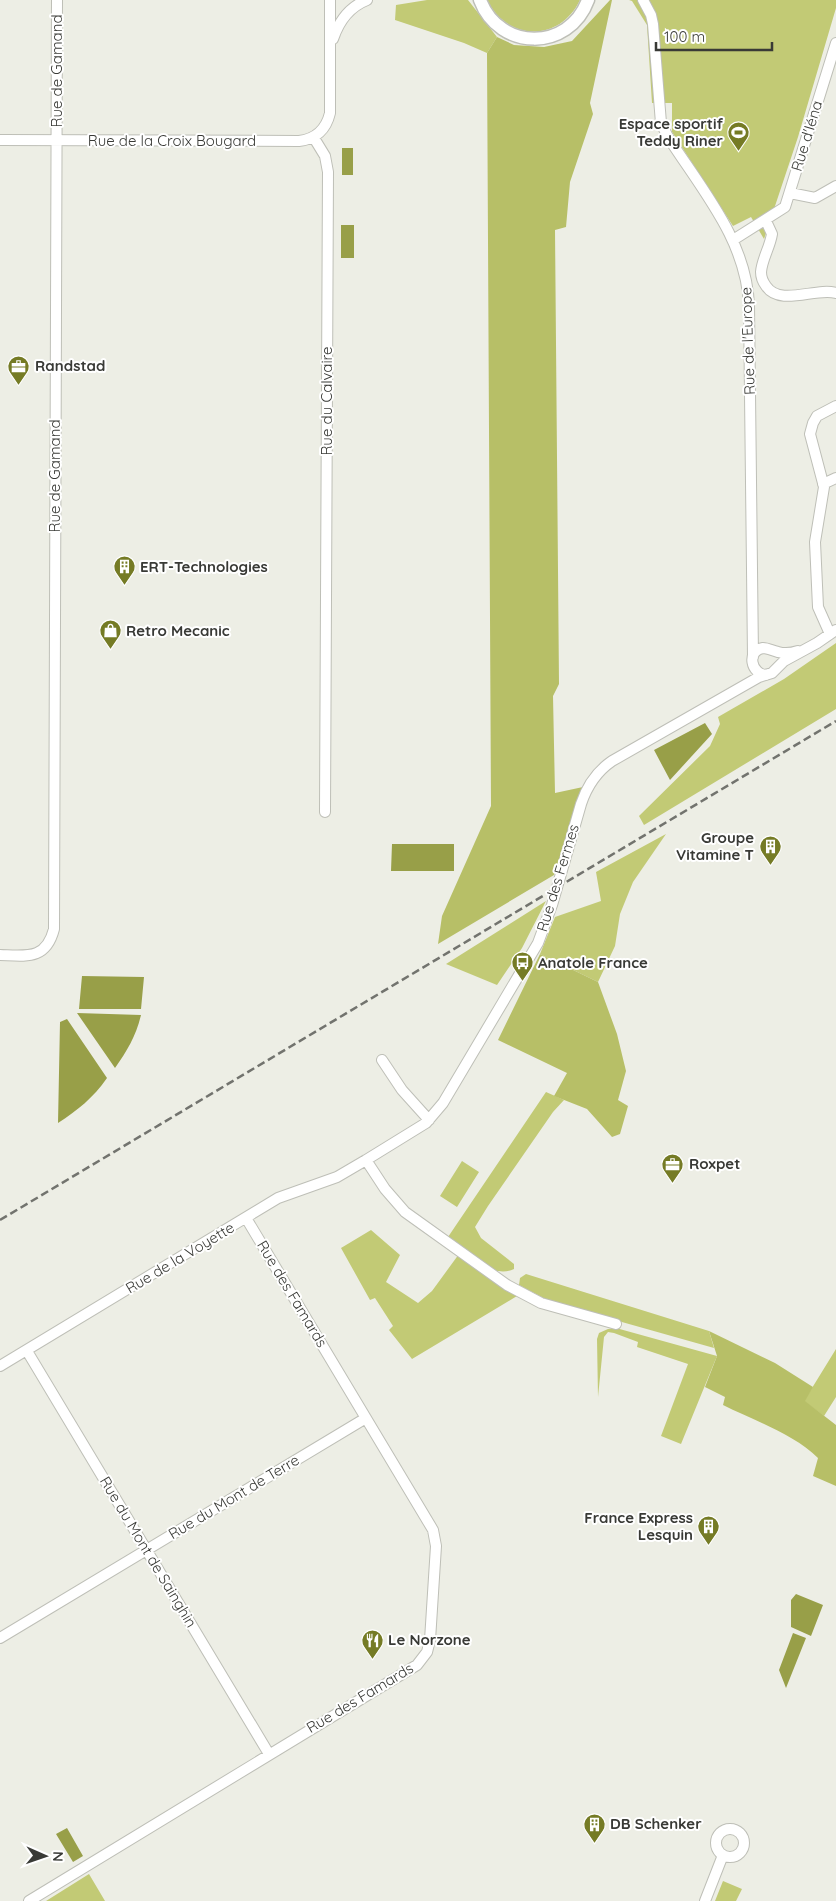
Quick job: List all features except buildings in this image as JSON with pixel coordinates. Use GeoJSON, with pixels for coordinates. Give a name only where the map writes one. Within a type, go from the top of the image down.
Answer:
{"type":"FeatureCollection","features":[{"type":"Feature","properties":{"kind":"main road"},"geometry":{"type":"LineString","coordinates":[[480,0],[485,12],[496,25],[510,34],[527,38],[544,38],[560,33],[574,23],[588,3]]}},
{"type":"Feature","properties":{"kind":"street","name":"Rue de Gamand"},"geometry":{"type":"LineString","coordinates":[[0,956],[28,956],[44,950],[50,944],[52,938],[54,920],[58,0]]}},
{"type":"Feature","properties":{"kind":"street"},"geometry":{"type":"LineString","coordinates":[[314,138],[325,126],[330,113],[330,0]]}},
{"type":"Feature","properties":{"kind":"street"},"geometry":{"type":"LineString","coordinates":[[330,47],[335,31],[343,18],[355,6],[367,0]]}},
{"type":"Feature","properties":{"kind":"street","name":"Rue de l'Europe"},"geometry":{"type":"LineString","coordinates":[[643,1],[653,24],[659,111],[663,128],[724,222],[733,240],[744,271],[748,301],[752,613]]}},
{"type":"Feature","properties":{"kind":"street","name":"Rue d'Iéna"},"geometry":{"type":"LineString","coordinates":[[733,240],[785,208],[832,70],[836,43]]}},
{"type":"Feature","properties":{"kind":"street","name":"Rue de la Croix Bougard"},"geometry":{"type":"LineString","coordinates":[[0,140],[299,141],[314,138]]}},
{"type":"Feature","properties":{"kind":"street","name":"Rue du Calvaire"},"geometry":{"type":"LineString","coordinates":[[314,138],[325,156],[328,172],[325,812]]}},
{"type":"Feature","properties":{"kind":"street"},"geometry":{"type":"LineString","coordinates":[[790,193],[814,198],[836,186]]}},
{"type":"Feature","properties":{"kind":"street"},"geometry":{"type":"LineString","coordinates":[[766,221],[772,234],[761,273],[766,286],[773,293],[782,296],[800,295],[809,292],[836,293]]}},
{"type":"Feature","properties":{"kind":"street"},"geometry":{"type":"LineString","coordinates":[[752,613],[752,660],[756,671],[766,675],[772,673],[784,661],[833,632],[818,607],[815,546],[823,484],[811,441],[811,430],[817,416],[836,406]]}},
{"type":"Feature","properties":{"kind":"street"},"geometry":{"type":"LineString","coordinates":[[823,484],[836,478]]}},
{"type":"Feature","properties":{"kind":"street"},"geometry":{"type":"LineString","coordinates":[[752,613],[758,638],[778,658],[776,668]]}},
{"type":"Feature","properties":{"kind":"street"},"geometry":{"type":"LineString","coordinates":[[752,660],[758,650],[787,653],[807,649]]}},
{"type":"Feature","properties":{"kind":"street","name":"Rue des Fermes"},"geometry":{"type":"LineString","coordinates":[[738,690],[747,680],[752,660]]}},
{"type":"Feature","properties":{"kind":"street","name":"Rue des Fermes"},"geometry":{"type":"LineString","coordinates":[[366,1160],[429,1120],[447,1096],[538,943],[552,906],[583,797],[594,777],[612,761],[759,677],[766,675]]}},
{"type":"Feature","properties":{"kind":"street"},"geometry":{"type":"LineString","coordinates":[[382,1060],[402,1090],[429,1120]]}},
{"type":"Feature","properties":{"kind":"street"},"geometry":{"type":"LineString","coordinates":[[366,1160],[385,1189],[405,1212],[507,1285],[541,1303],[616,1324]]}},
{"type":"Feature","properties":{"kind":"street","name":"Rue de la Voyette"},"geometry":{"type":"LineString","coordinates":[[0,1366],[284,1195],[337,1177],[366,1160]]}},
{"type":"Feature","properties":{"kind":"street","name":"Rue des Famards"},"geometry":{"type":"LineString","coordinates":[[29,1901],[417,1665],[423,1659],[429,1645],[436,1539],[433,1530],[246,1218]]}},
{"type":"Feature","properties":{"kind":"street","name":"Rue du Mont de Sainghin"},"geometry":{"type":"LineString","coordinates":[[27,1351],[269,1754]]}},
{"type":"Feature","properties":{"kind":"street","name":"Rue du Mont de Terre"},"geometry":{"type":"LineString","coordinates":[[0,1638],[366,1418]]}},
{"type":"Feature","properties":{"kind":"street"},"geometry":{"type":"LineString","coordinates":[[704,1901],[723,1855]]}},
{"type":"Feature","properties":{"kind":"shaded area"},"geometry":{"type":"Polygon","coordinates":[[[427,0],[468,0],[497,37],[487,53],[464,43],[395,20],[396,5],[427,0]]]}},
{"type":"Feature","properties":{"kind":"shaded area"},"geometry":{"type":"Polygon","coordinates":[[[487,0],[580,0],[571,14],[560,24],[547,30],[534,32],[520,30],[508,24],[496,14],[487,0]]]}},
{"type":"Feature","properties":{"kind":"shaded area"},"geometry":{"type":"Polygon","coordinates":[[[612,0],[590,103],[593,114],[570,182],[566,227],[555,230],[559,684],[553,696],[555,793],[583,787],[554,875],[438,944],[442,916],[491,806],[487,53],[497,37],[514,45],[544,47],[572,41],[612,0]]]}},
{"type":"Feature","properties":{"kind":"shaded area"},"geometry":{"type":"Polygon","coordinates":[[[629,0],[836,0],[836,8],[798,137],[764,239],[751,217],[733,226],[672,132],[672,103],[652,103],[647,25],[632,1],[629,0]]]}},
{"type":"Feature","properties":{"kind":"shaded area"},"geometry":{"type":"Polygon","coordinates":[[[342,148],[353,148],[353,175],[342,175],[342,148]]]}},
{"type":"Feature","properties":{"kind":"shaded area"},"geometry":{"type":"Polygon","coordinates":[[[341,225],[354,225],[354,258],[341,258],[341,225]]]}},
{"type":"Feature","properties":{"kind":"shaded area"},"geometry":{"type":"Polygon","coordinates":[[[836,643],[836,709],[644,825],[639,816],[710,746],[720,724],[718,717],[784,679],[836,643]]]}},
{"type":"Feature","properties":{"kind":"shaded area"},"geometry":{"type":"Polygon","coordinates":[[[705,723],[712,734],[670,780],[654,750],[705,723]]]}},
{"type":"Feature","properties":{"kind":"shaded area"},"geometry":{"type":"Polygon","coordinates":[[[666,834],[633,882],[620,914],[615,946],[598,982],[540,954],[555,917],[601,901],[596,872],[666,834]]]}},
{"type":"Feature","properties":{"kind":"shaded area"},"geometry":{"type":"Polygon","coordinates":[[[392,844],[454,844],[454,871],[391,871],[392,844]]]}},
{"type":"Feature","properties":{"kind":"shaded area"},"geometry":{"type":"Polygon","coordinates":[[[546,901],[522,948],[497,985],[446,964],[546,901]]]}},
{"type":"Feature","properties":{"kind":"shaded area"},"geometry":{"type":"Polygon","coordinates":[[[540,954],[598,982],[617,1034],[626,1071],[618,1100],[628,1106],[620,1134],[612,1137],[587,1109],[554,1096],[567,1073],[498,1040],[540,954]]]}},
{"type":"Feature","properties":{"kind":"shaded area"},"geometry":{"type":"Polygon","coordinates":[[[82,976],[144,977],[141,1009],[79,1009],[82,976]]]}},
{"type":"Feature","properties":{"kind":"shaded area"},"geometry":{"type":"Polygon","coordinates":[[[77,1013],[141,1015],[131,1043],[115,1068],[77,1013]]]}},
{"type":"Feature","properties":{"kind":"shaded area"},"geometry":{"type":"Polygon","coordinates":[[[67,1019],[107,1078],[85,1103],[58,1123],[60,1022],[67,1019]]]}},
{"type":"Feature","properties":{"kind":"shaded area"},"geometry":{"type":"Polygon","coordinates":[[[546,1092],[564,1100],[553,1112],[475,1227],[481,1238],[514,1264],[514,1269],[496,1271],[478,1262],[448,1237],[546,1092]]]}},
{"type":"Feature","properties":{"kind":"shaded area"},"geometry":{"type":"Polygon","coordinates":[[[462,1161],[479,1172],[457,1207],[440,1196],[462,1161]]]}},
{"type":"Feature","properties":{"kind":"shaded area"},"geometry":{"type":"Polygon","coordinates":[[[371,1230],[400,1255],[386,1282],[418,1303],[432,1291],[459,1254],[517,1296],[412,1359],[389,1330],[393,1326],[375,1298],[370,1300],[341,1248],[371,1230]]]}},
{"type":"Feature","properties":{"kind":"shaded area"},"geometry":{"type":"Polygon","coordinates":[[[526,1274],[709,1331],[714,1348],[551,1302],[519,1285],[520,1278],[526,1274]]]}},
{"type":"Feature","properties":{"kind":"shaded area"},"geometry":{"type":"Polygon","coordinates":[[[616,1328],[717,1356],[681,1444],[661,1436],[688,1364],[637,1347],[638,1342],[608,1332],[604,1337],[598,1397],[597,1339],[599,1333],[616,1328]]]}},
{"type":"Feature","properties":{"kind":"shaded area"},"geometry":{"type":"Polygon","coordinates":[[[709,1331],[775,1363],[813,1387],[805,1401],[836,1425],[836,1486],[813,1476],[818,1458],[808,1449],[773,1428],[723,1405],[725,1397],[705,1387],[717,1356],[709,1331]]]}},
{"type":"Feature","properties":{"kind":"shaded area"},"geometry":{"type":"Polygon","coordinates":[[[836,1349],[836,1397],[824,1416],[804,1401],[836,1349]]]}},
{"type":"Feature","properties":{"kind":"shaded area"},"geometry":{"type":"Polygon","coordinates":[[[796,1594],[823,1605],[811,1636],[791,1627],[791,1600],[796,1594]]]}},
{"type":"Feature","properties":{"kind":"shaded area"},"geometry":{"type":"Polygon","coordinates":[[[793,1633],[806,1638],[786,1688],[779,1670],[793,1633]]]}},
{"type":"Feature","properties":{"kind":"shaded area"},"geometry":{"type":"Polygon","coordinates":[[[67,1828],[83,1856],[73,1862],[56,1834],[67,1828]]]}},
{"type":"Feature","properties":{"kind":"shaded area"},"geometry":{"type":"Polygon","coordinates":[[[89,1874],[105,1901],[46,1901],[89,1874]]]}},
{"type":"Feature","properties":{"kind":"shaded area"},"geometry":{"type":"Polygon","coordinates":[[[723,1881],[742,1889],[736,1901],[715,1901],[723,1881]]]}},
{"type":"Feature","properties":{"kind":"railway"},"geometry":{"type":"LineString","coordinates":[[0,1220],[836,721]]}},
{"type":"Feature","properties":{"kind":"place","name":"Espace sportif Teddy Riner"},"geometry":{"type":"Point","coordinates":[739,152]}},
{"type":"Feature","properties":{"kind":"place","name":"Randstad"},"geometry":{"type":"Point","coordinates":[19,385]}},
{"type":"Feature","properties":{"kind":"place","name":"ERT-Technologies"},"geometry":{"type":"Point","coordinates":[124,586]}},
{"type":"Feature","properties":{"kind":"place","name":"Retro Mecanic"},"geometry":{"type":"Point","coordinates":[110,650]}},
{"type":"Feature","properties":{"kind":"place","name":"Groupe Vitamine T"},"geometry":{"type":"Point","coordinates":[770,866]}},
{"type":"Feature","properties":{"kind":"place","name":"Anatole France"},"geometry":{"type":"Point","coordinates":[522,982]}},
{"type":"Feature","properties":{"kind":"place","name":"Roxpet"},"geometry":{"type":"Point","coordinates":[673,1183]}},
{"type":"Feature","properties":{"kind":"place","name":"France Express Lesquin"},"geometry":{"type":"Point","coordinates":[709,1546]}},
{"type":"Feature","properties":{"kind":"place","name":"Le Norzone"},"geometry":{"type":"Point","coordinates":[372,1659]}},
{"type":"Feature","properties":{"kind":"place","name":"DB Schenker"},"geometry":{"type":"Point","coordinates":[594,1843]}}]}
